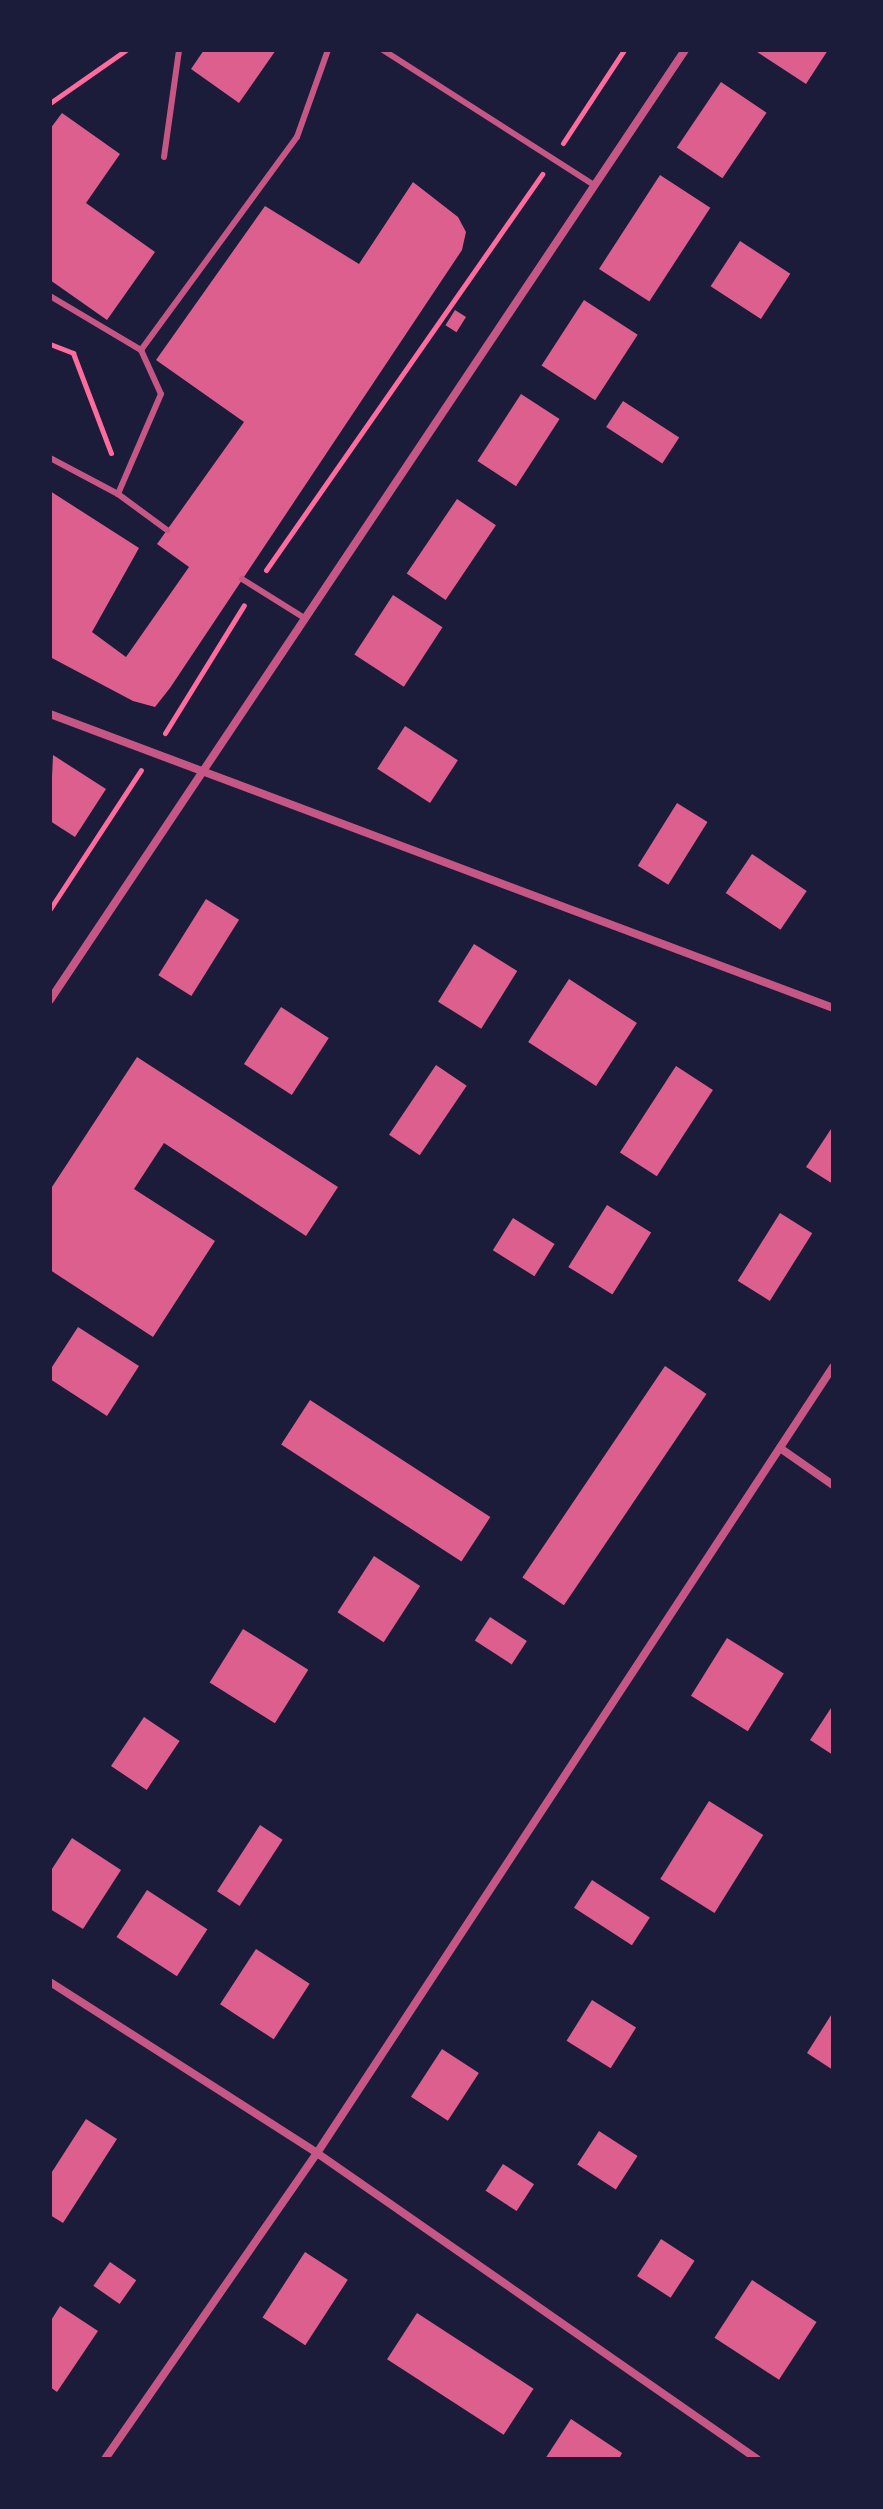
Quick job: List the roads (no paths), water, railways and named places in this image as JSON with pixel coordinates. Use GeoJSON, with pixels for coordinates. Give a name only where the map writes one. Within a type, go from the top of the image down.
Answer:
{"type":"FeatureCollection","features":[{"type":"Feature","properties":{"kind":"street"},"geometry":{"type":"LineString","coordinates":[[50,1000],[685,50]]}},
{"type":"Feature","properties":{"kind":"street"},"geometry":{"type":"LineString","coordinates":[[50,714],[833,1008]]}},
{"type":"Feature","properties":{"kind":"street"},"geometry":{"type":"LineString","coordinates":[[105,2459],[317,2153],[833,1367]]}},
{"type":"Feature","properties":{"kind":"street"},"geometry":{"type":"LineString","coordinates":[[780,1448],[833,1485]]}},
{"type":"Feature","properties":{"kind":"street"},"geometry":{"type":"LineString","coordinates":[[50,1982],[317,2153],[757,2459]]}},
{"type":"Feature","properties":{"kind":"lane"},"geometry":{"type":"LineString","coordinates":[[164,157],[179,50]]}},
{"type":"Feature","properties":{"kind":"lane"},"geometry":{"type":"LineString","coordinates":[[141,350],[297,137],[328,50]]}},
{"type":"Feature","properties":{"kind":"lane"},"geometry":{"type":"LineString","coordinates":[[383,50],[594,185]]}},
{"type":"Feature","properties":{"kind":"lane"},"geometry":{"type":"LineString","coordinates":[[50,296],[141,350],[161,394],[118,494]]}},
{"type":"Feature","properties":{"kind":"lane"},"geometry":{"type":"LineString","coordinates":[[50,458],[118,494],[167,530]]}},
{"type":"Feature","properties":{"kind":"lane"},"geometry":{"type":"LineString","coordinates":[[242,579],[306,619]]}}]}
